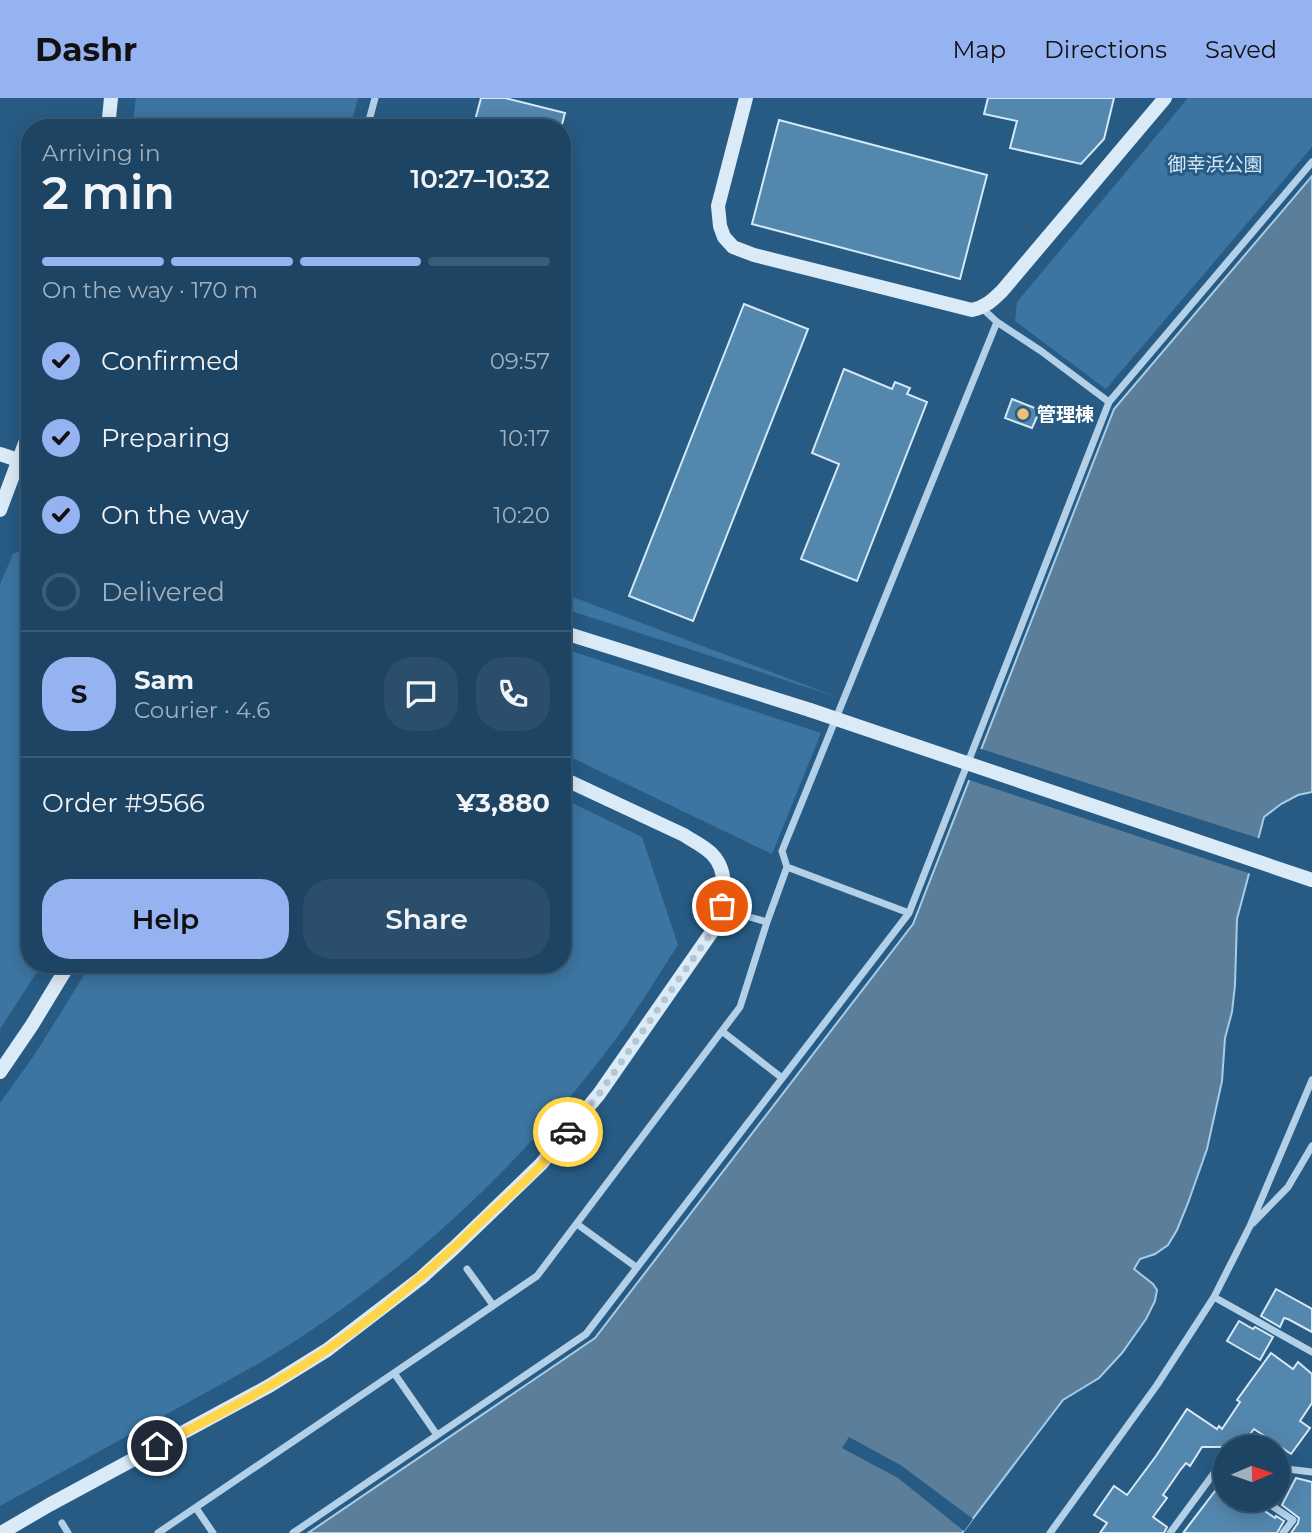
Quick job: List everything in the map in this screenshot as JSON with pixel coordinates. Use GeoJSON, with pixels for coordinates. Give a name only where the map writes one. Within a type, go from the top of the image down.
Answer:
{"type":"FeatureCollection","features":[{"type":"Feature","properties":{"kind":"street"},"geometry":{"type":"LineString","coordinates":[[109,119],[111,98]]}},
{"type":"Feature","properties":{"kind":"street"},"geometry":{"type":"LineString","coordinates":[[369,119],[375,98]]}},
{"type":"Feature","properties":{"kind":"street"},"geometry":{"type":"LineString","coordinates":[[746,98],[718,206],[724,237],[733,247],[754,255],[972,310],[982,308],[1002,291],[1166,98]]}},
{"type":"Feature","properties":{"kind":"street"},"geometry":{"type":"LineString","coordinates":[[293,1533],[586,1334],[909,914],[1109,402],[1312,162]]}},
{"type":"Feature","properties":{"kind":"street"},"geometry":{"type":"LineString","coordinates":[[982,308],[1109,402]]}},
{"type":"Feature","properties":{"kind":"street"},"geometry":{"type":"LineString","coordinates":[[158,1533],[537,1276],[723,1032],[740,1007],[787,867],[782,851],[998,322]]}},
{"type":"Feature","properties":{"kind":"street"},"geometry":{"type":"LineString","coordinates":[[0,454],[21,461]]}},
{"type":"Feature","properties":{"kind":"street"},"geometry":{"type":"LineString","coordinates":[[0,510],[21,470]]}},
{"type":"Feature","properties":{"kind":"street"},"geometry":{"type":"LineString","coordinates":[[571,635],[810,710],[1312,880]]}},
{"type":"Feature","properties":{"kind":"street"},"geometry":{"type":"LineString","coordinates":[[2,1533],[269,1386],[345,1336],[421,1278],[454,1248],[541,1164],[599,1094],[711,933],[722,906],[723,875],[719,863],[699,844],[571,782]]}},
{"type":"Feature","properties":{"kind":"street"},"geometry":{"type":"LineString","coordinates":[[787,867],[909,914]]}},
{"type":"Feature","properties":{"kind":"street"},"geometry":{"type":"LineString","coordinates":[[746,916],[767,922]]}},
{"type":"Feature","properties":{"kind":"street"},"geometry":{"type":"LineString","coordinates":[[0,1072],[64,973]]}},
{"type":"Feature","properties":{"kind":"street"},"geometry":{"type":"LineString","coordinates":[[723,1032],[782,1078]]}},
{"type":"Feature","properties":{"kind":"street"},"geometry":{"type":"LineString","coordinates":[[1049,1533],[1157,1385],[1214,1297],[1250,1226],[1312,1080]]}},
{"type":"Feature","properties":{"kind":"street"},"geometry":{"type":"LineString","coordinates":[[1250,1226],[1288,1187],[1312,1146]]}},
{"type":"Feature","properties":{"kind":"street"},"geometry":{"type":"LineString","coordinates":[[577,1224],[636,1268]]}},
{"type":"Feature","properties":{"kind":"street"},"geometry":{"type":"LineString","coordinates":[[467,1269],[493,1305]]}},
{"type":"Feature","properties":{"kind":"street"},"geometry":{"type":"LineString","coordinates":[[1214,1297],[1312,1352]]}},
{"type":"Feature","properties":{"kind":"street"},"geometry":{"type":"LineString","coordinates":[[394,1373],[437,1435]]}},
{"type":"Feature","properties":{"kind":"street"},"geometry":{"type":"LineString","coordinates":[[1290,1469],[1312,1472]]}},
{"type":"Feature","properties":{"kind":"street"},"geometry":{"type":"LineString","coordinates":[[1170,1533],[1213,1478]]}},
{"type":"Feature","properties":{"kind":"street"},"geometry":{"type":"LineString","coordinates":[[196,1508],[213,1533]]}},
{"type":"Feature","properties":{"kind":"street"},"geometry":{"type":"LineString","coordinates":[[1281,1512],[1293,1520],[1283,1533]]}},
{"type":"Feature","properties":{"kind":"street"},"geometry":{"type":"LineString","coordinates":[[62,1523],[68,1533]]}},
{"type":"Feature","properties":{"kind":"green space"},"geometry":{"type":"Polygon","coordinates":[[[136,98],[358,98],[352,119],[133,119],[136,98]]]}},
{"type":"Feature","properties":{"kind":"green space","name":"御幸浜公園"},"geometry":{"type":"Polygon","coordinates":[[[1188,98],[1312,98],[1312,147],[1106,389],[1015,321],[1017,302],[1188,98]]]}},
{"type":"Feature","properties":{"kind":"green space"},"geometry":{"type":"Polygon","coordinates":[[[21,551],[21,973],[36,973],[0,1029],[0,584],[13,554],[21,551]]]}},
{"type":"Feature","properties":{"kind":"green space"},"geometry":{"type":"Polygon","coordinates":[[[571,596],[837,697],[571,611],[571,596]]]}},
{"type":"Feature","properties":{"kind":"green space"},"geometry":{"type":"Polygon","coordinates":[[[571,651],[821,733],[772,854],[571,757],[571,651]]]}},
{"type":"Feature","properties":{"kind":"green space"},"geometry":{"type":"Polygon","coordinates":[[[571,802],[642,837],[678,945],[626,1025],[548,1123],[505,1169],[412,1255],[311,1331],[258,1364],[0,1506],[0,1103],[35,1054],[85,973],[571,973],[571,802]]]}},
{"type":"Feature","properties":{"kind":"shaded area"},"geometry":{"type":"Polygon","coordinates":[[[1312,176],[1312,792],[1298,795],[1264,817],[1237,919],[1232,1012],[1225,1038],[1222,1081],[1207,1149],[1188,1203],[1168,1245],[1155,1254],[1140,1259],[1134,1269],[1157,1290],[1146,1319],[1122,1353],[1099,1378],[1063,1400],[962,1533],[308,1533],[595,1338],[913,924],[1114,409],[1312,176]]]}},
{"type":"Feature","properties":{"kind":"pier"},"geometry":{"type":"Polygon","coordinates":[[[978,748],[1261,839],[1251,874],[966,779],[978,748]]]}},
{"type":"Feature","properties":{"kind":"pier"},"geometry":{"type":"Polygon","coordinates":[[[849,1437],[902,1466],[973,1519],[964,1531],[898,1478],[842,1448],[849,1437]]]}},
{"type":"Feature","properties":{"kind":"building"},"geometry":{"type":"Polygon","coordinates":[[[481,98],[505,98],[565,113],[563,119],[475,119],[481,98]]]}},
{"type":"Feature","properties":{"kind":"building"},"geometry":{"type":"Polygon","coordinates":[[[988,98],[1114,98],[1104,139],[1081,164],[1010,148],[1017,121],[984,114],[988,98]]]}},
{"type":"Feature","properties":{"kind":"building"},"geometry":{"type":"Polygon","coordinates":[[[779,120],[987,175],[960,279],[752,224],[779,120]]]}},
{"type":"Feature","properties":{"kind":"building"},"geometry":{"type":"Polygon","coordinates":[[[744,304],[808,329],[693,621],[629,596],[744,304]]]}},
{"type":"Feature","properties":{"kind":"building"},"geometry":{"type":"Polygon","coordinates":[[[844,369],[892,389],[895,382],[910,388],[907,394],[927,402],[857,581],[801,559],[839,464],[812,453],[844,369]]]}},
{"type":"Feature","properties":{"kind":"building","name":"管理棟"},"geometry":{"type":"Polygon","coordinates":[[[1012,399],[1040,410],[1032,428],[1005,418],[1012,399]]]}},
{"type":"Feature","properties":{"kind":"building"},"geometry":{"type":"Polygon","coordinates":[[[1276,1289],[1312,1309],[1312,1332],[1288,1319],[1284,1318],[1280,1327],[1261,1316],[1276,1289]]]}},
{"type":"Feature","properties":{"kind":"building"},"geometry":{"type":"Polygon","coordinates":[[[1239,1321],[1273,1337],[1260,1360],[1227,1341],[1239,1321]]]}},
{"type":"Feature","properties":{"kind":"building"},"geometry":{"type":"Polygon","coordinates":[[[1271,1353],[1293,1369],[1298,1362],[1312,1374],[1312,1403],[1300,1421],[1310,1428],[1291,1454],[1290,1435],[1263,1435],[1254,1429],[1249,1435],[1213,1435],[1213,1447],[1202,1447],[1190,1466],[1186,1463],[1163,1495],[1167,1498],[1153,1517],[1167,1527],[1164,1533],[1100,1533],[1107,1523],[1094,1515],[1114,1486],[1127,1495],[1187,1409],[1217,1429],[1219,1426],[1222,1429],[1240,1402],[1237,1400],[1271,1353]]]}},
{"type":"Feature","properties":{"kind":"building"},"geometry":{"type":"Polygon","coordinates":[[[1296,1478],[1312,1482],[1312,1533],[1291,1533],[1299,1518],[1290,1511],[1290,1490],[1296,1478]]]}},
{"type":"Feature","properties":{"kind":"building"},"geometry":{"type":"Polygon","coordinates":[[[1213,1494],[1213,1512],[1266,1512],[1284,1521],[1277,1533],[1183,1533],[1213,1494]]]}},
{"type":"Feature","properties":{"kind":"way so far"},"geometry":{"type":"LineString","coordinates":[[568,1132],[599,1094],[711,933],[722,906]]}},
{"type":"Feature","properties":{"kind":"place","name":"管理棟"},"geometry":{"type":"Point","coordinates":[1023,414]}},
{"type":"Feature","properties":{"kind":"route"},"geometry":{"type":"LineString","coordinates":[[157,1446],[269,1386],[327,1350],[373,1316],[454,1248],[541,1164],[568,1132]]}}]}
